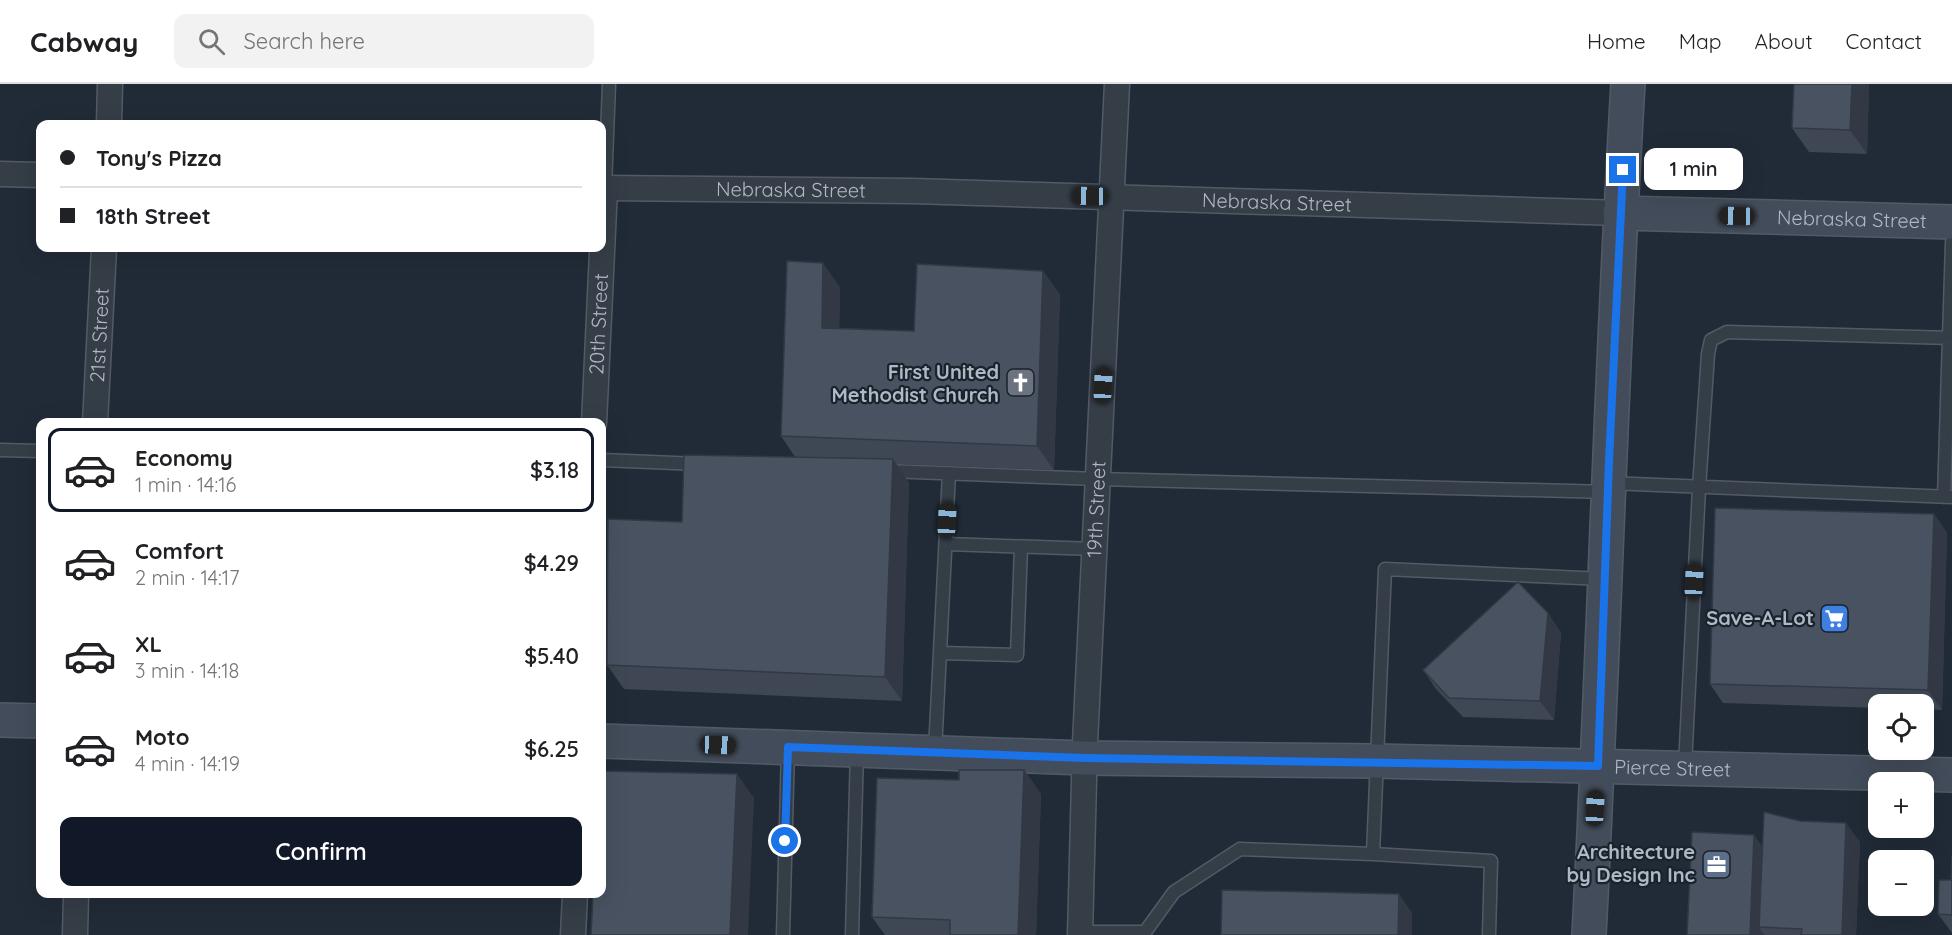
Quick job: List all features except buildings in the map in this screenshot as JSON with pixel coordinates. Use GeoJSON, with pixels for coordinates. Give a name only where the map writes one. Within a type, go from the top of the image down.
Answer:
{"type":"FeatureCollection","features":[{"type":"Feature","properties":{"kind":"main road"},"geometry":{"type":"LineString","coordinates":[[1589,935],[1620,213],[1628,84]]}},
{"type":"Feature","properties":{"kind":"main road","name":"Nebraska Street"},"geometry":{"type":"LineString","coordinates":[[1620,213],[1952,222]]}},
{"type":"Feature","properties":{"kind":"main road"},"geometry":{"type":"LineString","coordinates":[[0,720],[36,721]]}},
{"type":"Feature","properties":{"kind":"main road","name":"Pierce Street"},"geometry":{"type":"LineString","coordinates":[[606,741],[1085,758],[1377,761],[1952,774]]}},
{"type":"Feature","properties":{"kind":"street"},"geometry":{"type":"LineString","coordinates":[[109,120],[110,84]]}},
{"type":"Feature","properties":{"kind":"street","name":"19th Street"},"geometry":{"type":"LineString","coordinates":[[1080,933],[1085,758],[1117,84]]}},
{"type":"Feature","properties":{"kind":"street"},"geometry":{"type":"LineString","coordinates":[[0,174],[36,175]]}},
{"type":"Feature","properties":{"kind":"street","name":"Nebraska Street"},"geometry":{"type":"LineString","coordinates":[[606,188],[914,191],[1620,213]]}},
{"type":"Feature","properties":{"kind":"street","name":"21st Street"},"geometry":{"type":"LineString","coordinates":[[95,418],[104,252]]}},
{"type":"Feature","properties":{"kind":"street","name":"20th Street"},"geometry":{"type":"LineString","coordinates":[[594,418],[601,252]]}},
{"type":"Feature","properties":{"kind":"street"},"geometry":{"type":"LineString","coordinates":[[75,935],[76,898]]}},
{"type":"Feature","properties":{"kind":"street"},"geometry":{"type":"LineString","coordinates":[[573,935],[575,898]]}},
{"type":"Feature","properties":{"kind":"lane"},"geometry":{"type":"LineString","coordinates":[[606,136],[609,84]]}},
{"type":"Feature","properties":{"kind":"lane"},"geometry":{"type":"LineString","coordinates":[[877,471],[1098,479],[1699,488],[1948,497],[1952,242]]}},
{"type":"Feature","properties":{"kind":"lane"},"geometry":{"type":"LineString","coordinates":[[1685,768],[1699,488],[1708,354],[1711,340],[1727,332],[1950,338]]}},
{"type":"Feature","properties":{"kind":"lane"},"geometry":{"type":"LineString","coordinates":[[0,450],[36,451]]}},
{"type":"Feature","properties":{"kind":"lane"},"geometry":{"type":"LineString","coordinates":[[606,460],[709,464]]}},
{"type":"Feature","properties":{"kind":"lane"},"geometry":{"type":"LineString","coordinates":[[935,753],[949,473]]}},
{"type":"Feature","properties":{"kind":"lane"},"geometry":{"type":"LineString","coordinates":[[946,544],[1095,549]]}},
{"type":"Feature","properties":{"kind":"lane"},"geometry":{"type":"LineString","coordinates":[[941,653],[1017,656],[1021,548]]}},
{"type":"Feature","properties":{"kind":"lane"},"geometry":{"type":"LineString","coordinates":[[1373,854],[1385,569],[1605,579]]}},
{"type":"Feature","properties":{"kind":"lane"},"geometry":{"type":"LineString","coordinates":[[783,935],[788,747]]}},
{"type":"Feature","properties":{"kind":"lane"},"geometry":{"type":"LineString","coordinates":[[852,935],[858,750]]}},
{"type":"Feature","properties":{"kind":"lane"},"geometry":{"type":"LineString","coordinates":[[1080,933],[1145,932],[1174,892],[1240,849],[1491,861],[1489,935]]}},
{"type":"Feature","properties":{"kind":"place","name":"First United Methodist Church"},"geometry":{"type":"Point","coordinates":[1020,383]}},
{"type":"Feature","properties":{"kind":"place","name":"Save-A-Lot"},"geometry":{"type":"Point","coordinates":[1835,618]}},
{"type":"Feature","properties":{"kind":"place","name":"Architecture by Design Inc"},"geometry":{"type":"Point","coordinates":[1716,864]}},
{"type":"Feature","properties":{"kind":"route"},"geometry":{"type":"LineString","coordinates":[[785,841],[788,747],[1085,758],[1598,766],[1623,170]]}}]}
